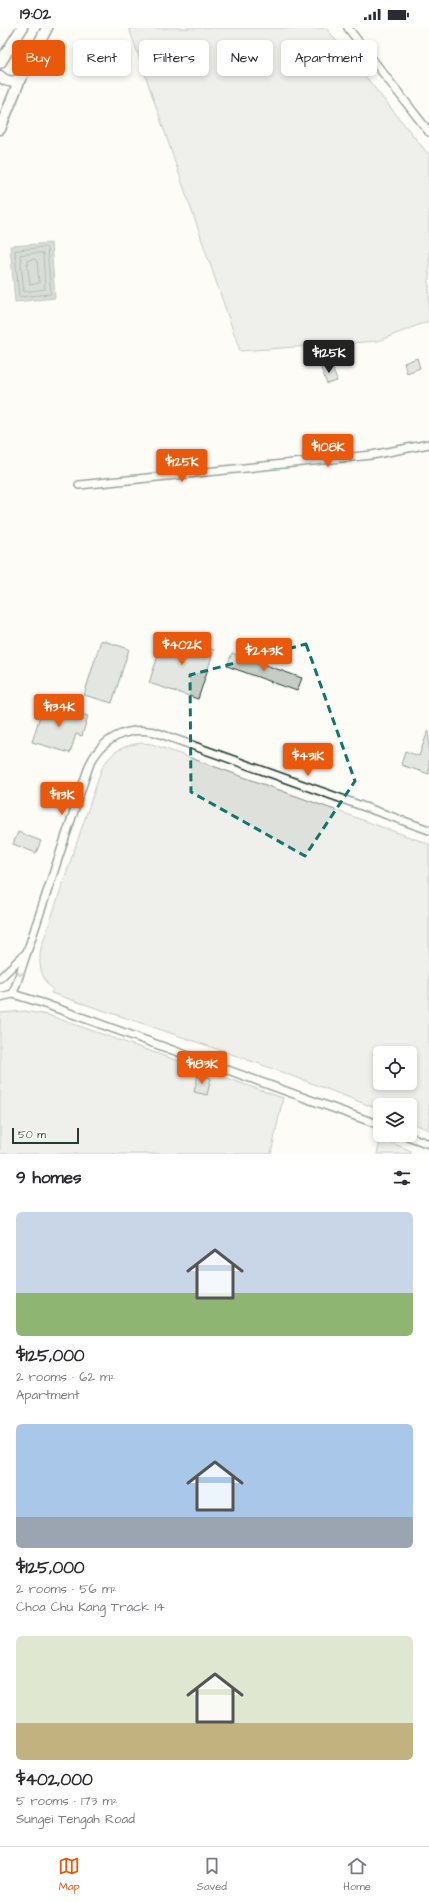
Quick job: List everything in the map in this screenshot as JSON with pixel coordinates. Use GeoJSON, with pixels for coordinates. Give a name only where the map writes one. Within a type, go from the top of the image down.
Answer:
{"type":"FeatureCollection","features":[{"type":"Feature","properties":{"kind":"main road"},"geometry":{"type":"LineString","coordinates":[[0,63],[22,28]]}},
{"type":"Feature","properties":{"kind":"main road"},"geometry":{"type":"LineString","coordinates":[[0,129],[20,79],[47,28]]}},
{"type":"Feature","properties":{"kind":"main road"},"geometry":{"type":"LineString","coordinates":[[0,76],[9,82],[20,79]]}},
{"type":"Feature","properties":{"kind":"street"},"geometry":{"type":"LineString","coordinates":[[348,28],[429,132]]}},
{"type":"Feature","properties":{"kind":"street"},"geometry":{"type":"LineString","coordinates":[[79,484],[372,454],[429,444]]}},
{"type":"Feature","properties":{"kind":"street"},"geometry":{"type":"LineString","coordinates":[[13,994],[91,762],[99,749],[105,743],[125,732],[135,730],[155,732],[429,830]]}},
{"type":"Feature","properties":{"kind":"street"},"geometry":{"type":"LineString","coordinates":[[0,978],[28,952]]}},
{"type":"Feature","properties":{"kind":"street"},"geometry":{"type":"LineString","coordinates":[[0,997],[13,994],[373,1122]]}},
{"type":"Feature","properties":{"kind":"street"},"geometry":{"type":"LineString","coordinates":[[417,1140],[429,1144]]}},
{"type":"Feature","properties":{"kind":"highlighted area"},"geometry":{"type":"Polygon","coordinates":[[[306,644],[355,781],[305,856],[191,792],[190,675],[306,644]]]}},
{"type":"Feature","properties":{"kind":"shaded area"},"geometry":{"type":"Polygon","coordinates":[[[129,28],[326,28],[336,40],[281,40],[281,76],[365,76],[429,155],[429,321],[378,341],[240,351],[145,76],[209,76],[209,40],[139,40],[139,57],[129,28]]]}},
{"type":"Feature","properties":{"kind":"shaded area"},"geometry":{"type":"Polygon","coordinates":[[[142,743],[152,744],[429,844],[429,1130],[417,1125],[417,1098],[373,1098],[373,1107],[258,1063],[51,993],[53,990],[49,986],[41,971],[41,948],[102,768],[109,758],[118,750],[142,743]]]}},
{"type":"Feature","properties":{"kind":"shaded area"},"geometry":{"type":"Polygon","coordinates":[[[24,1011],[48,1015],[283,1098],[271,1154],[0,1154],[0,1013],[24,1011]]]}},
{"type":"Feature","properties":{"kind":"shaded area"},"geometry":{"type":"Polygon","coordinates":[[[380,1142],[390,1142],[411,1151],[410,1154],[377,1154],[380,1142]]]}},
{"type":"Feature","properties":{"kind":"water"},"geometry":{"type":"Polygon","coordinates":[[[51,243],[55,298],[15,302],[10,246],[51,243]]]}},
{"type":"Feature","properties":{"kind":"building"},"geometry":{"type":"Polygon","coordinates":[[[417,358],[420,368],[407,373],[404,363],[417,358]]]}},
{"type":"Feature","properties":{"kind":"building"},"geometry":{"type":"Polygon","coordinates":[[[331,364],[337,381],[327,384],[321,368],[331,364]]]}},
{"type":"Feature","properties":{"kind":"building"},"geometry":{"type":"Polygon","coordinates":[[[165,634],[214,650],[198,699],[149,683],[165,634]]]}},
{"type":"Feature","properties":{"kind":"building"},"geometry":{"type":"Polygon","coordinates":[[[101,640],[129,649],[112,703],[84,695],[101,640]]]}},
{"type":"Feature","properties":{"kind":"building"},"geometry":{"type":"Polygon","coordinates":[[[232,653],[302,678],[297,691],[227,666],[232,653]]]}},
{"type":"Feature","properties":{"kind":"building"},"geometry":{"type":"Polygon","coordinates":[[[44,703],[88,716],[82,736],[76,734],[70,753],[32,742],[44,703]]]}},
{"type":"Feature","properties":{"kind":"building"},"geometry":{"type":"Polygon","coordinates":[[[428,731],[429,774],[401,765],[405,751],[419,756],[428,731]]]}},
{"type":"Feature","properties":{"kind":"building"},"geometry":{"type":"Polygon","coordinates":[[[18,832],[41,841],[36,853],[13,844],[18,832]]]}},
{"type":"Feature","properties":{"kind":"building"},"geometry":{"type":"Polygon","coordinates":[[[198,1075],[211,1078],[207,1095],[194,1092],[198,1075]]]}}]}
